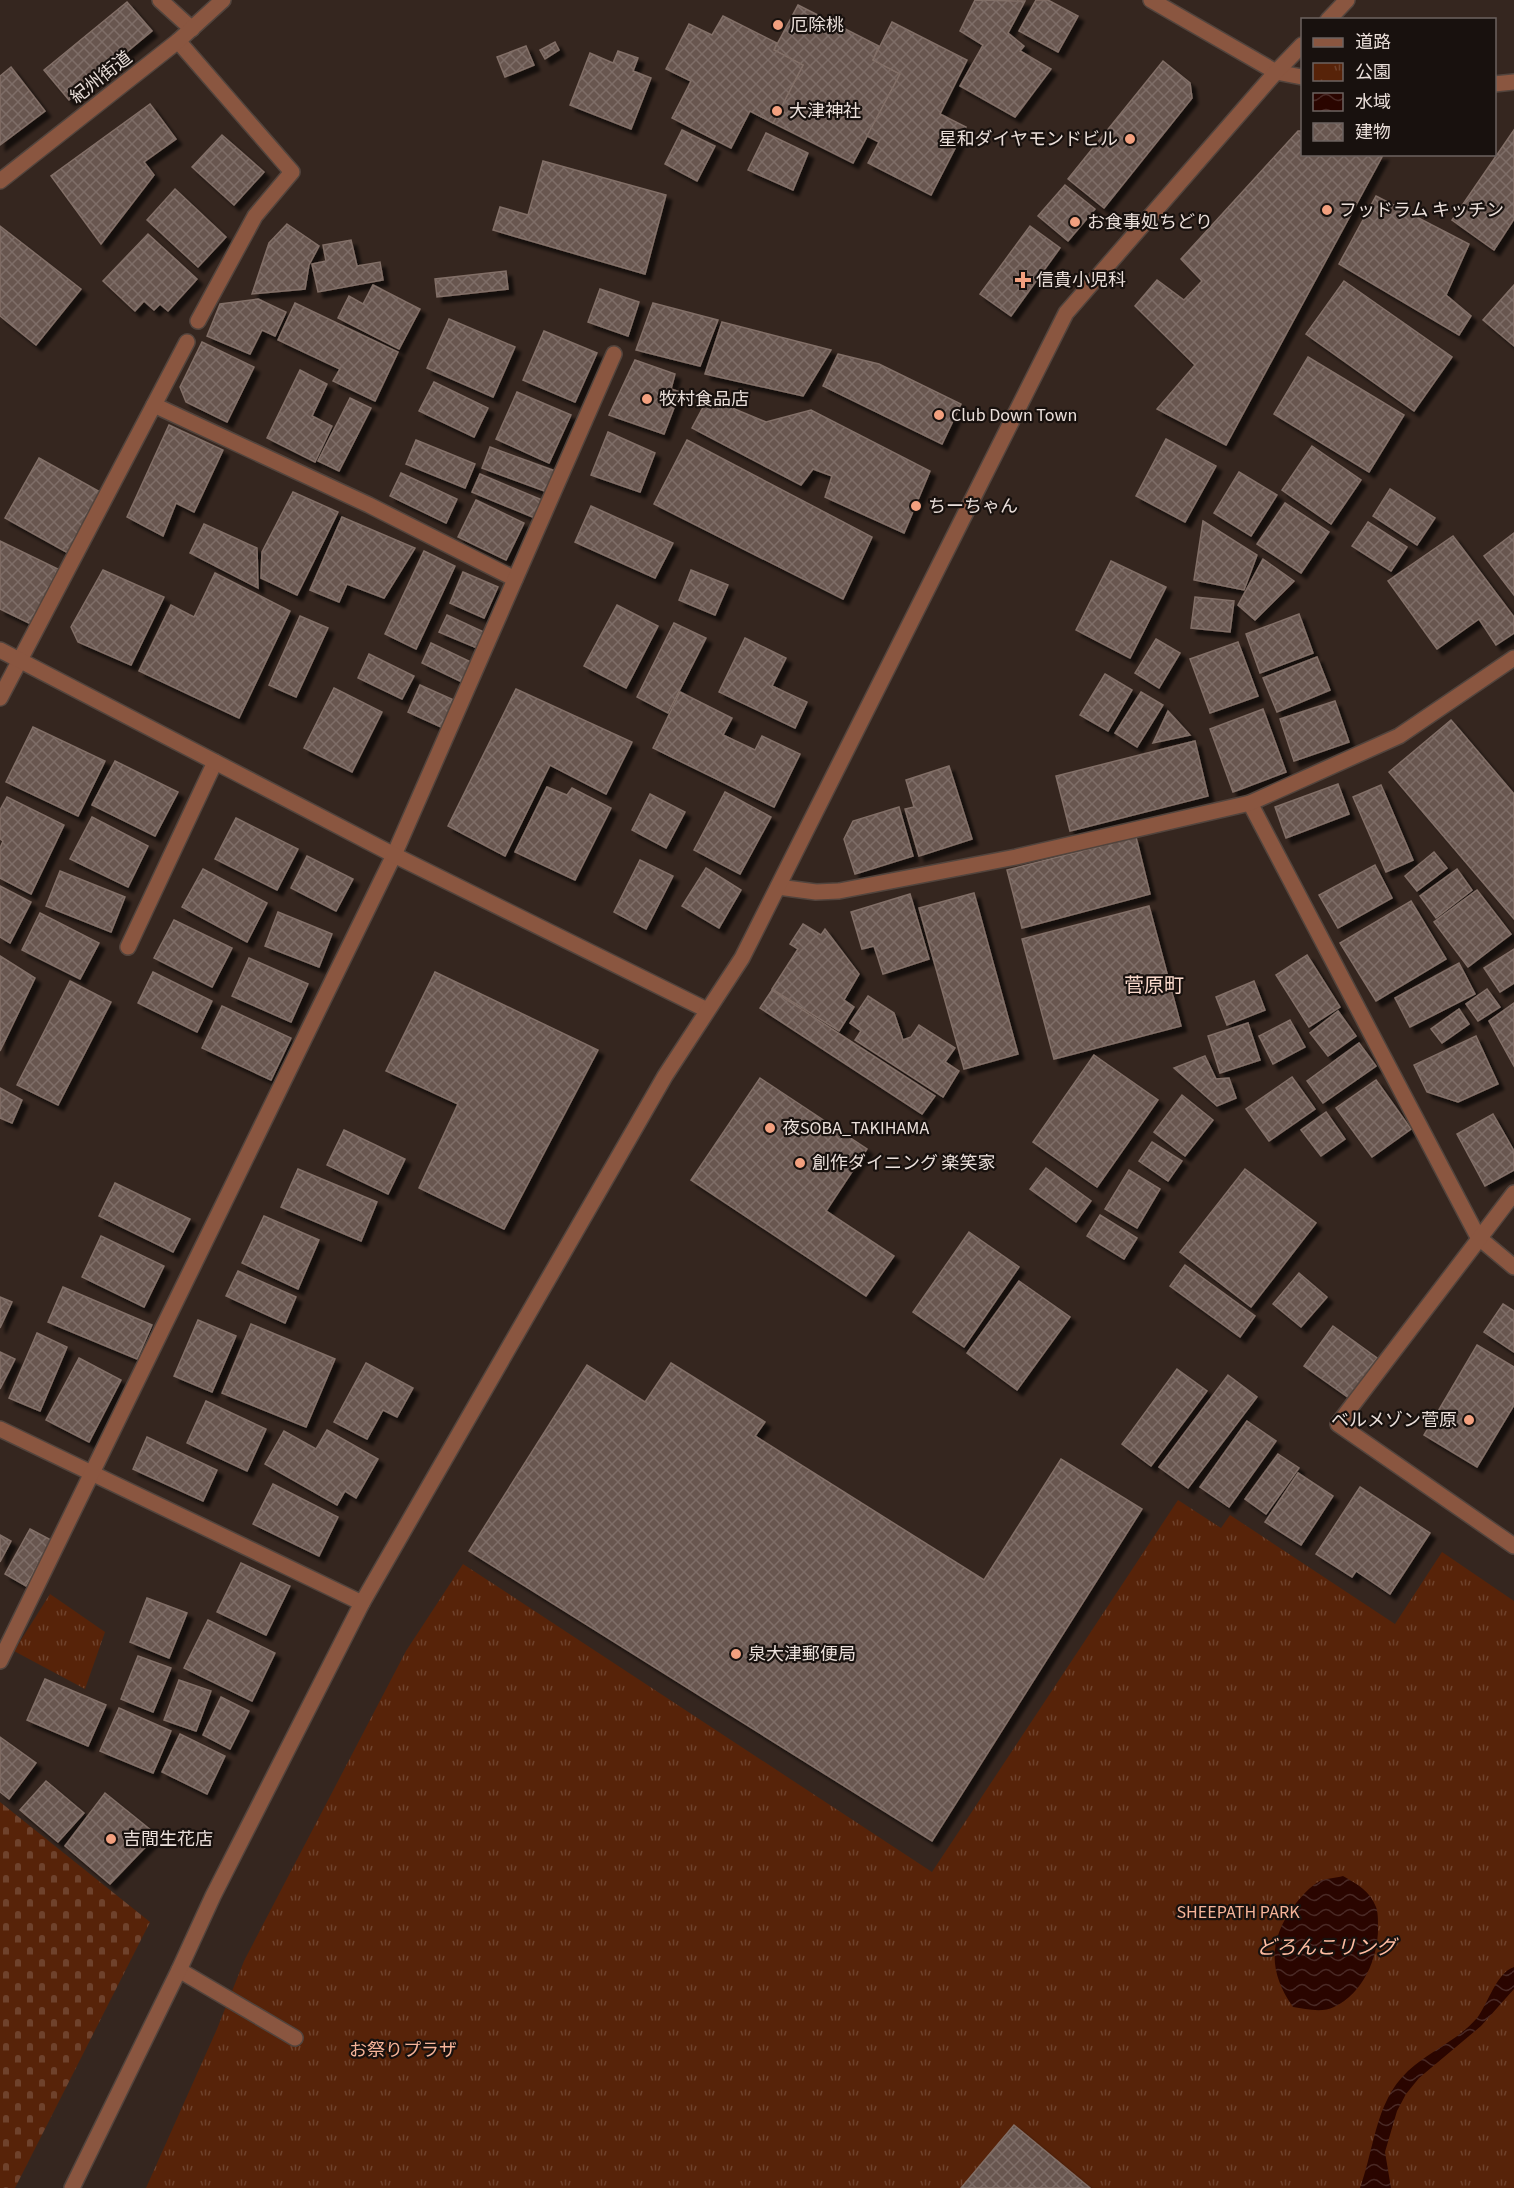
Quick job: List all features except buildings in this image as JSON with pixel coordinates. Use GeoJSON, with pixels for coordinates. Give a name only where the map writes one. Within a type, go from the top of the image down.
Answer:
{"type":"FeatureCollection","features":[{"type":"Feature","properties":{"kind":"street"},"geometry":{"type":"LineString","coordinates":[[160,0],[192,29]]}},
{"type":"Feature","properties":{"kind":"street","name":"紀州街道"},"geometry":{"type":"LineString","coordinates":[[0,181],[192,29],[223,0]]}},
{"type":"Feature","properties":{"kind":"street"},"geometry":{"type":"LineString","coordinates":[[1151,0],[1276,72],[1301,77]]}},
{"type":"Feature","properties":{"kind":"street"},"geometry":{"type":"LineString","coordinates":[[1330,18],[1347,0]]}},
{"type":"Feature","properties":{"kind":"street"},"geometry":{"type":"LineString","coordinates":[[177,41],[292,172],[255,216],[198,321]]}},
{"type":"Feature","properties":{"kind":"street"},"geometry":{"type":"LineString","coordinates":[[72,2188],[213,1896],[362,1603],[665,1076],[742,958],[1066,313],[1301,46]]}},
{"type":"Feature","properties":{"kind":"street"},"geometry":{"type":"LineString","coordinates":[[1496,84],[1514,82]]}},
{"type":"Feature","properties":{"kind":"street"},"geometry":{"type":"LineString","coordinates":[[0,698],[187,342]]}},
{"type":"Feature","properties":{"kind":"street"},"geometry":{"type":"LineString","coordinates":[[0,1661],[394,855],[614,354]]}},
{"type":"Feature","properties":{"kind":"street"},"geometry":{"type":"LineString","coordinates":[[154,405],[369,505],[515,579]]}},
{"type":"Feature","properties":{"kind":"street"},"geometry":{"type":"LineString","coordinates":[[0,650],[394,855],[707,1010]]}},
{"type":"Feature","properties":{"kind":"street"},"geometry":{"type":"LineString","coordinates":[[778,887],[816,892],[839,891],[1016,857],[1250,803],[1399,736],[1514,658]]}},
{"type":"Feature","properties":{"kind":"street"},"geometry":{"type":"LineString","coordinates":[[128,947],[215,762]]}},
{"type":"Feature","properties":{"kind":"street"},"geometry":{"type":"LineString","coordinates":[[1250,803],[1479,1237],[1514,1267]]}},
{"type":"Feature","properties":{"kind":"street"},"geometry":{"type":"LineString","coordinates":[[1514,1193],[1338,1424],[1514,1546]]}},
{"type":"Feature","properties":{"kind":"street"},"geometry":{"type":"LineString","coordinates":[[0,1429],[362,1603]]}},
{"type":"Feature","properties":{"kind":"street"},"geometry":{"type":"LineString","coordinates":[[179,1970],[295,2038]]}},
{"type":"Feature","properties":{"kind":"green space","name":"SHEEPATH PARK"},"geometry":{"type":"Polygon","coordinates":[[[1178,1500],[1221,1528],[1230,1515],[1395,1624],[1442,1552],[1514,1601],[1514,2188],[146,2188],[217,2029],[244,1961],[406,1651],[463,1564],[932,1872],[1178,1500]]]}},
{"type":"Feature","properties":{"kind":"green space"},"geometry":{"type":"Polygon","coordinates":[[[50,1594],[105,1632],[85,1689],[14,1651],[50,1594]]]}},
{"type":"Feature","properties":{"kind":"green space"},"geometry":{"type":"Polygon","coordinates":[[[0,1802],[150,1922],[15,2188],[0,2188],[0,1802]]]}},
{"type":"Feature","properties":{"kind":"water","name":"どろんこリング"},"geometry":{"type":"Polygon","coordinates":[[[1343,1876],[1367,1892],[1376,1907],[1378,1937],[1368,1972],[1354,1993],[1334,2007],[1319,2010],[1293,2007],[1279,1982],[1276,1969],[1275,1957],[1279,1932],[1293,1907],[1309,1889],[1320,1881],[1343,1876]]]}},
{"type":"Feature","properties":{"kind":"water"},"geometry":{"type":"Polygon","coordinates":[[[1514,1967],[1514,1989],[1481,2026],[1419,2078],[1406,2094],[1397,2111],[1385,2152],[1391,2188],[1360,2188],[1378,2122],[1392,2091],[1415,2065],[1455,2037],[1477,2018],[1502,1976],[1514,1967]]]}},
{"type":"Feature","properties":{"kind":"place","name":"厄除桃"},"geometry":{"type":"Point","coordinates":[778,25]}},
{"type":"Feature","properties":{"kind":"place","name":"大津神社"},"geometry":{"type":"Point","coordinates":[777,111]}},
{"type":"Feature","properties":{"kind":"place","name":"星和ダイヤモンドビル"},"geometry":{"type":"Point","coordinates":[1130,139]}},
{"type":"Feature","properties":{"kind":"place","name":"フッドラム キッチン"},"geometry":{"type":"Point","coordinates":[1327,210]}},
{"type":"Feature","properties":{"kind":"place","name":"お食事処ちどり"},"geometry":{"type":"Point","coordinates":[1075,222]}},
{"type":"Feature","properties":{"kind":"place","name":"信貴小児科"},"geometry":{"type":"Point","coordinates":[1023,280]}},
{"type":"Feature","properties":{"kind":"place","name":"牧村食品店"},"geometry":{"type":"Point","coordinates":[647,399]}},
{"type":"Feature","properties":{"kind":"place","name":"Club Down Town"},"geometry":{"type":"Point","coordinates":[939,415]}},
{"type":"Feature","properties":{"kind":"place","name":"ちーちゃん"},"geometry":{"type":"Point","coordinates":[916,506]}},
{"type":"Feature","properties":{"kind":"place","name":"夜SOBA_TAKIHAMA"},"geometry":{"type":"Point","coordinates":[770,1128]}},
{"type":"Feature","properties":{"kind":"place","name":"創作ダイニング 楽笑家"},"geometry":{"type":"Point","coordinates":[800,1163]}},
{"type":"Feature","properties":{"kind":"place","name":"ベルメゾン菅原"},"geometry":{"type":"Point","coordinates":[1469,1420]}},
{"type":"Feature","properties":{"kind":"place","name":"泉大津郵便局"},"geometry":{"type":"Point","coordinates":[736,1654]}},
{"type":"Feature","properties":{"kind":"place","name":"吉間生花店"},"geometry":{"type":"Point","coordinates":[111,1839]}},
{"type":"Feature","properties":{"kind":"district","name":"菅原町"},"geometry":{"type":"Point","coordinates":[1154,985]}},
{"type":"Feature","properties":{"kind":"park label","name":"お祭りプラザ"},"geometry":{"type":"Point","coordinates":[403,2050]}}]}
